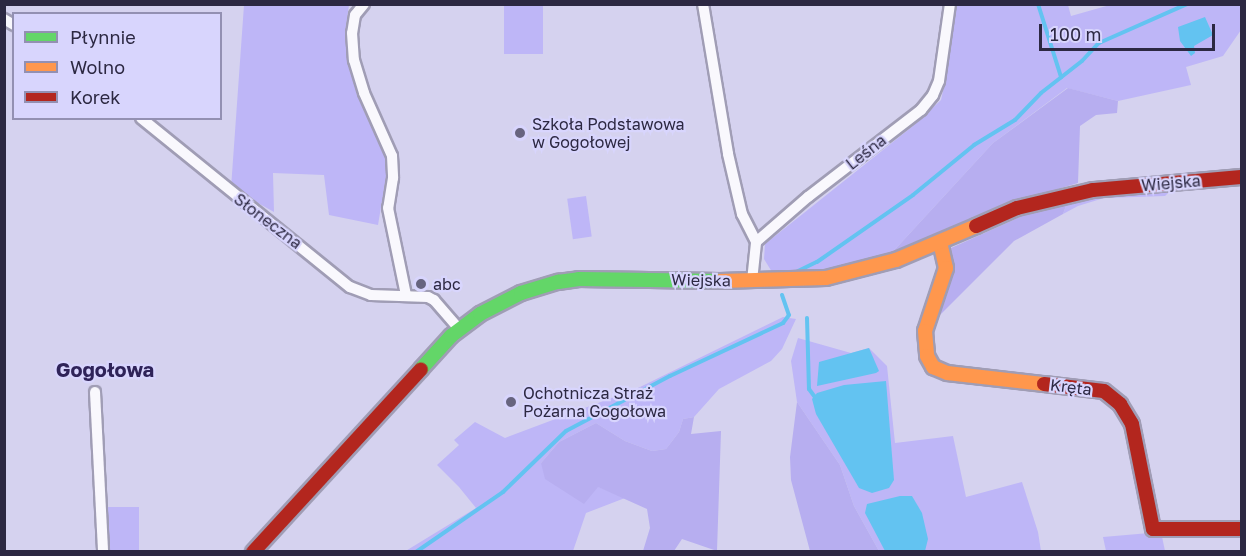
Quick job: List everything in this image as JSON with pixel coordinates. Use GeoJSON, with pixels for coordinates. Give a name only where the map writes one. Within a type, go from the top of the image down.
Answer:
{"type":"FeatureCollection","features":[{"type":"Feature","properties":{"kind":"street"},"geometry":{"type":"LineString","coordinates":[[364,4],[355,15],[354,60],[364,93],[392,156],[393,178],[387,207],[406,295]]}},
{"type":"Feature","properties":{"kind":"street"},"geometry":{"type":"LineString","coordinates":[[703,4],[728,154],[741,214],[756,242],[752,281]]}},
{"type":"Feature","properties":{"kind":"street","name":"Leśna"},"geometry":{"type":"LineString","coordinates":[[756,242],[808,197],[921,110],[933,95],[939,81],[950,4]]}},
{"type":"Feature","properties":{"kind":"street","name":"Słoneczna"},"geometry":{"type":"LineString","coordinates":[[143,120],[350,287],[371,295],[425,296],[434,300],[459,329]]}},
{"type":"Feature","properties":{"kind":"street","name":"Wiejska"},"geometry":{"type":"LineString","coordinates":[[253,552],[459,329],[480,314],[510,298],[567,280],[612,278],[806,280],[850,273],[882,265],[1017,208],[1068,194],[1242,177]]}},
{"type":"Feature","properties":{"kind":"street","name":"Kręta"},"geometry":{"type":"LineString","coordinates":[[940,242],[946,268],[925,331],[927,356],[933,367],[947,374],[1104,392],[1120,404],[1132,424],[1153,529],[1242,530]]}},
{"type":"Feature","properties":{"kind":"street"},"geometry":{"type":"LineString","coordinates":[[95,392],[103,552]]}},
{"type":"Feature","properties":{"kind":"shaded area"},"geometry":{"type":"Polygon","coordinates":[[[244,5],[349,5],[345,33],[352,77],[386,154],[387,171],[378,225],[329,215],[324,175],[273,173],[274,212],[231,188],[244,5]]]}},
{"type":"Feature","properties":{"kind":"shaded area"},"geometry":{"type":"Polygon","coordinates":[[[504,5],[543,5],[543,54],[504,54],[504,5]]]}},
{"type":"Feature","properties":{"kind":"shaded area"},"geometry":{"type":"Polygon","coordinates":[[[949,5],[1068,5],[1071,16],[1110,5],[1241,5],[1241,30],[1223,56],[1186,67],[1191,85],[1118,101],[1067,88],[993,143],[888,257],[806,274],[772,272],[764,259],[765,244],[913,126],[941,100],[945,82],[949,5]]]}},
{"type":"Feature","properties":{"kind":"shaded area"},"geometry":{"type":"Polygon","coordinates":[[[1068,88],[1118,101],[1117,113],[1096,115],[1080,126],[1078,183],[1038,195],[888,257],[993,143],[1068,88]]]}},
{"type":"Feature","properties":{"kind":"shaded area"},"geometry":{"type":"Polygon","coordinates":[[[1170,191],[1165,196],[1104,198],[1078,206],[1063,214],[1067,203],[1079,200],[1170,191]]]}},
{"type":"Feature","properties":{"kind":"shaded area"},"geometry":{"type":"Polygon","coordinates":[[[586,196],[592,237],[573,239],[567,199],[586,196]]]}},
{"type":"Feature","properties":{"kind":"shaded area"},"geometry":{"type":"Polygon","coordinates":[[[1067,203],[1063,214],[1014,241],[937,318],[928,338],[950,268],[951,248],[1029,213],[1067,203]]]}},
{"type":"Feature","properties":{"kind":"shaded area"},"geometry":{"type":"Polygon","coordinates":[[[783,317],[796,319],[782,349],[771,361],[719,389],[694,417],[683,419],[679,432],[666,449],[652,451],[625,441],[596,423],[559,442],[541,463],[625,498],[586,513],[573,551],[404,552],[476,508],[437,465],[459,445],[454,440],[475,422],[505,438],[638,388],[783,317]]]}},
{"type":"Feature","properties":{"kind":"shaded area"},"geometry":{"type":"Polygon","coordinates":[[[798,338],[851,353],[869,348],[887,366],[895,443],[953,436],[966,497],[1022,482],[1038,532],[1041,551],[879,551],[854,506],[840,465],[797,402],[791,361],[798,338]]]}},
{"type":"Feature","properties":{"kind":"shaded area"},"geometry":{"type":"Polygon","coordinates":[[[797,402],[840,465],[854,506],[879,551],[810,551],[791,480],[790,457],[797,402]]]}},
{"type":"Feature","properties":{"kind":"shaded area"},"geometry":{"type":"Polygon","coordinates":[[[694,417],[691,434],[721,431],[717,551],[682,539],[674,551],[643,551],[650,528],[647,509],[598,487],[584,504],[545,479],[541,463],[559,442],[596,423],[625,441],[652,451],[666,449],[679,432],[683,419],[694,417]]]}},
{"type":"Feature","properties":{"kind":"shaded area"},"geometry":{"type":"Polygon","coordinates":[[[105,507],[139,507],[139,551],[105,551],[105,507]]]}},
{"type":"Feature","properties":{"kind":"shaded area"},"geometry":{"type":"Polygon","coordinates":[[[1161,532],[1165,551],[1106,551],[1103,537],[1161,532]]]}},
{"type":"Feature","properties":{"kind":"water"},"geometry":{"type":"Polygon","coordinates":[[[1205,17],[1213,35],[1194,46],[1195,53],[1191,56],[1180,41],[1178,27],[1205,17]]]}},
{"type":"Feature","properties":{"kind":"water"},"geometry":{"type":"Polygon","coordinates":[[[869,348],[879,371],[817,386],[819,362],[869,348]]]}},
{"type":"Feature","properties":{"kind":"water"},"geometry":{"type":"Polygon","coordinates":[[[886,381],[894,480],[889,488],[872,493],[859,488],[816,414],[812,399],[817,393],[844,385],[886,381]]]}},
{"type":"Feature","properties":{"kind":"water"},"geometry":{"type":"Polygon","coordinates":[[[900,496],[912,496],[922,513],[928,539],[925,551],[885,551],[865,513],[867,504],[900,496]]]}},
{"type":"Feature","properties":{"kind":"waterway"},"geometry":{"type":"LineString","coordinates":[[1038,4],[1061,77]]}},
{"type":"Feature","properties":{"kind":"waterway"},"geometry":{"type":"LineString","coordinates":[[794,273],[817,262],[913,195],[974,145],[1015,120],[1041,93],[1082,61],[1099,43],[1187,4]]}},
{"type":"Feature","properties":{"kind":"waterway"},"geometry":{"type":"LineString","coordinates":[[782,295],[789,315]]}},
{"type":"Feature","properties":{"kind":"waterway"},"geometry":{"type":"LineString","coordinates":[[416,552],[503,492],[566,431],[670,376],[783,323],[789,315]]}},
{"type":"Feature","properties":{"kind":"waterway"},"geometry":{"type":"LineString","coordinates":[[807,318],[809,389],[814,396]]}},
{"type":"Feature","properties":{"kind":"traffic: fast"},"geometry":{"type":"LineString","coordinates":[[421,369],[451,336],[480,314],[521,293],[558,282],[579,279],[720,281]]}},
{"type":"Feature","properties":{"kind":"traffic: slow"},"geometry":{"type":"LineString","coordinates":[[720,281],[826,278],[896,260],[976,226]]}},
{"type":"Feature","properties":{"kind":"traffic: slow"},"geometry":{"type":"LineString","coordinates":[[940,242],[946,268],[925,331],[927,356],[933,367],[947,373],[1044,384]]}},
{"type":"Feature","properties":{"kind":"traffic: jam"},"geometry":{"type":"LineString","coordinates":[[976,226],[1017,208],[1093,190],[1242,177]]}},
{"type":"Feature","properties":{"kind":"traffic: jam"},"geometry":{"type":"LineString","coordinates":[[253,552],[421,369]]}},
{"type":"Feature","properties":{"kind":"traffic: jam"},"geometry":{"type":"LineString","coordinates":[[1044,384],[1104,391],[1120,404],[1132,424],[1153,529],[1242,529]]}},
{"type":"Feature","properties":{"kind":"place","name":"Szkoła Podstawowa w Gogołowej"},"geometry":{"type":"Point","coordinates":[520,133]}},
{"type":"Feature","properties":{"kind":"place","name":"abc"},"geometry":{"type":"Point","coordinates":[421,284]}},
{"type":"Feature","properties":{"kind":"place","name":"Ochotnicza Straż Pożarna Gogołowa"},"geometry":{"type":"Point","coordinates":[511,402]}},
{"type":"Feature","properties":{"kind":"district","name":"Gogołowa"},"geometry":{"type":"Point","coordinates":[105,369]}}]}
